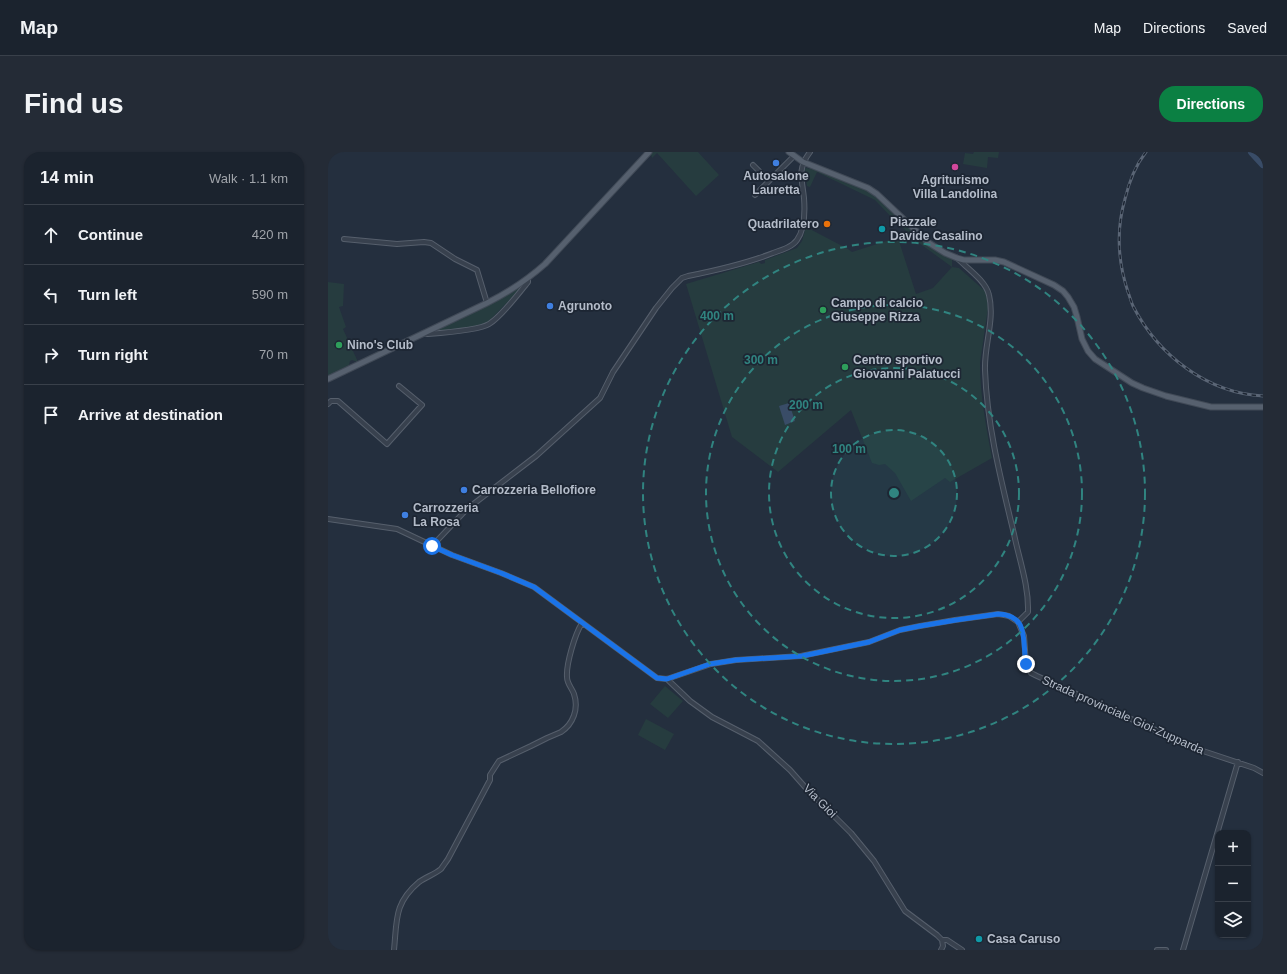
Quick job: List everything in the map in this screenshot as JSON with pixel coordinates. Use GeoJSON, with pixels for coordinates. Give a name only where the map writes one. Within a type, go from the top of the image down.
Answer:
{"type":"FeatureCollection","features":[{"type":"Feature","properties":{"kind":"main road"},"geometry":{"type":"LineString","coordinates":[[328,379],[509,292],[528,279],[545,264],[649,152]]}},
{"type":"Feature","properties":{"kind":"main road"},"geometry":{"type":"LineString","coordinates":[[791,154],[803,162],[868,188],[877,194],[929,243],[941,251],[957,258],[995,260],[1004,262],[1062,290],[1074,307],[1082,339],[1088,351],[1095,359],[1137,386],[1166,396],[1211,407],[1263,407]]}},
{"type":"Feature","properties":{"kind":"street"},"geometry":{"type":"LineString","coordinates":[[432,546],[467,509],[536,456],[600,398],[627,349],[672,288],[682,278],[729,268],[761,258],[787,248],[796,241],[799,236],[804,217],[801,174],[803,162],[810,152]]}},
{"type":"Feature","properties":{"kind":"street"},"geometry":{"type":"LineString","coordinates":[[755,195],[769,181],[791,154]]}},
{"type":"Feature","properties":{"kind":"street"},"geometry":{"type":"LineString","coordinates":[[753,165],[769,181]]}},
{"type":"Feature","properties":{"kind":"street"},"geometry":{"type":"LineString","coordinates":[[344,239],[397,244],[424,242],[431,243],[455,259],[477,270],[487,303]]}},
{"type":"Feature","properties":{"kind":"street"},"geometry":{"type":"LineString","coordinates":[[328,519],[396,529],[452,555],[534,587],[657,678],[667,679],[710,664],[736,660],[802,656],[869,642],[906,629],[956,620],[1004,615],[1018,622],[1028,612],[1025,584],[997,464],[987,400],[984,362],[991,306],[988,290],[957,258]]}},
{"type":"Feature","properties":{"kind":"street"},"geometry":{"type":"LineString","coordinates":[[424,333],[428,334],[478,328],[488,325],[500,314],[528,282],[528,279]]}},
{"type":"Feature","properties":{"kind":"street"},"geometry":{"type":"LineString","coordinates":[[328,404],[331,401],[338,401],[387,444],[422,405],[399,386]]}},
{"type":"Feature","properties":{"kind":"street","name":"Strada provinciale Gioi-Zupparda"},"geometry":{"type":"LineString","coordinates":[[1018,622],[1024,636],[1026,664],[1031,673],[1197,749],[1238,762],[1263,773]]}},
{"type":"Feature","properties":{"kind":"street"},"geometry":{"type":"LineString","coordinates":[[394,950],[398,913],[401,904],[405,897],[420,882],[440,869],[448,859],[490,780],[490,775],[499,761],[567,729],[572,722],[576,709],[576,701],[567,676],[578,628],[582,623]]}},
{"type":"Feature","properties":{"kind":"street","name":"Via Gioi"},"geometry":{"type":"LineString","coordinates":[[667,679],[690,701],[712,717],[758,741],[774,754],[851,833],[870,855],[889,883],[905,911],[942,940],[947,940],[962,950]]}},
{"type":"Feature","properties":{"kind":"street"},"geometry":{"type":"LineString","coordinates":[[1183,950],[1238,762]]}},
{"type":"Feature","properties":{"kind":"street"},"geometry":{"type":"LineString","coordinates":[[942,940],[942,950]]}},
{"type":"Feature","properties":{"kind":"street"},"geometry":{"type":"LineString","coordinates":[[1157,950],[1166,950]]}},
{"type":"Feature","properties":{"kind":"green space"},"geometry":{"type":"Polygon","coordinates":[[[653,152],[698,152],[719,175],[696,196],[657,153],[652,158],[651,154],[653,152]]]}},
{"type":"Feature","properties":{"kind":"green space"},"geometry":{"type":"Polygon","coordinates":[[[974,152],[999,152],[998,158],[988,157],[987,168],[963,164],[965,153],[973,154],[974,152]]]}},
{"type":"Feature","properties":{"kind":"green space"},"geometry":{"type":"Polygon","coordinates":[[[805,168],[828,174],[867,190],[880,199],[901,220],[896,222],[875,200],[817,172],[810,187],[807,186],[805,168]]]}},
{"type":"Feature","properties":{"kind":"green space"},"geometry":{"type":"Polygon","coordinates":[[[904,223],[932,248],[952,259],[952,267],[919,243],[901,226],[904,223]]]}},
{"type":"Feature","properties":{"kind":"green space","name":"Centro sportivo Giovanni Palatucci"},"geometry":{"type":"Polygon","coordinates":[[[806,227],[852,252],[898,238],[916,294],[933,288],[952,267],[959,268],[985,291],[987,298],[988,308],[980,363],[980,375],[992,458],[950,482],[945,478],[911,501],[895,473],[885,464],[879,465],[872,463],[851,410],[778,472],[732,437],[686,284],[759,262],[761,264],[765,263],[765,260],[797,248],[802,241],[806,227]]]}},
{"type":"Feature","properties":{"kind":"green space","name":"Nino's Club"},"geometry":{"type":"Polygon","coordinates":[[[328,282],[344,284],[343,306],[339,307],[346,327],[343,329],[358,362],[352,360],[350,361],[349,365],[328,376],[328,282]]]}},
{"type":"Feature","properties":{"kind":"green space"},"geometry":{"type":"Polygon","coordinates":[[[524,285],[487,323],[477,326],[434,332],[505,296],[524,285]]]}},
{"type":"Feature","properties":{"kind":"green space"},"geometry":{"type":"Polygon","coordinates":[[[665,686],[683,701],[668,718],[650,704],[665,686]]]}},
{"type":"Feature","properties":{"kind":"green space"},"geometry":{"type":"Polygon","coordinates":[[[646,719],[674,734],[665,750],[638,735],[646,719]]]}},
{"type":"Feature","properties":{"kind":"water"},"geometry":{"type":"Polygon","coordinates":[[[789,403],[795,421],[785,425],[779,406],[789,403]]]}},
{"type":"Feature","properties":{"kind":"waterway"},"geometry":{"type":"LineString","coordinates":[[1252,152],[1263,164]]}},
{"type":"Feature","properties":{"kind":"railway"},"geometry":{"type":"LineString","coordinates":[[1146,152],[1131,180],[1120,222],[1120,258],[1133,306],[1143,324],[1156,340],[1170,355],[1186,368],[1223,388],[1263,396]]}},
{"type":"Feature","properties":{"kind":"place","name":"Autosalone Lauretta"},"geometry":{"type":"Point","coordinates":[776,163]}},
{"type":"Feature","properties":{"kind":"place","name":"Agriturismo Villa Landolina"},"geometry":{"type":"Point","coordinates":[955,167]}},
{"type":"Feature","properties":{"kind":"place","name":"Quadrilatero"},"geometry":{"type":"Point","coordinates":[827,224]}},
{"type":"Feature","properties":{"kind":"place","name":"Piazzale Davide Casalino"},"geometry":{"type":"Point","coordinates":[882,229]}},
{"type":"Feature","properties":{"kind":"place","name":"Agrunoto"},"geometry":{"type":"Point","coordinates":[550,306]}},
{"type":"Feature","properties":{"kind":"place","name":"Campo di calcio Giuseppe Rizza"},"geometry":{"type":"Point","coordinates":[823,310]}},
{"type":"Feature","properties":{"kind":"place","name":"Nino's Club"},"geometry":{"type":"Point","coordinates":[339,345]}},
{"type":"Feature","properties":{"kind":"place","name":"Centro sportivo Giovanni Palatucci"},"geometry":{"type":"Point","coordinates":[845,367]}},
{"type":"Feature","properties":{"kind":"place","name":"Carrozzeria Bellofiore"},"geometry":{"type":"Point","coordinates":[464,490]}},
{"type":"Feature","properties":{"kind":"place","name":"Carrozzeria La Rosa"},"geometry":{"type":"Point","coordinates":[405,515]}},
{"type":"Feature","properties":{"kind":"place","name":"Casa Caruso"},"geometry":{"type":"Point","coordinates":[979,939]}},
{"type":"Feature","properties":{"kind":"route"},"geometry":{"type":"LineString","coordinates":[[432,546],[534,587],[657,678],[667,679],[710,664],[736,660],[802,656],[869,642],[900,630],[998,614],[1009,616],[1018,622],[1022,629],[1026,664]]}}]}
